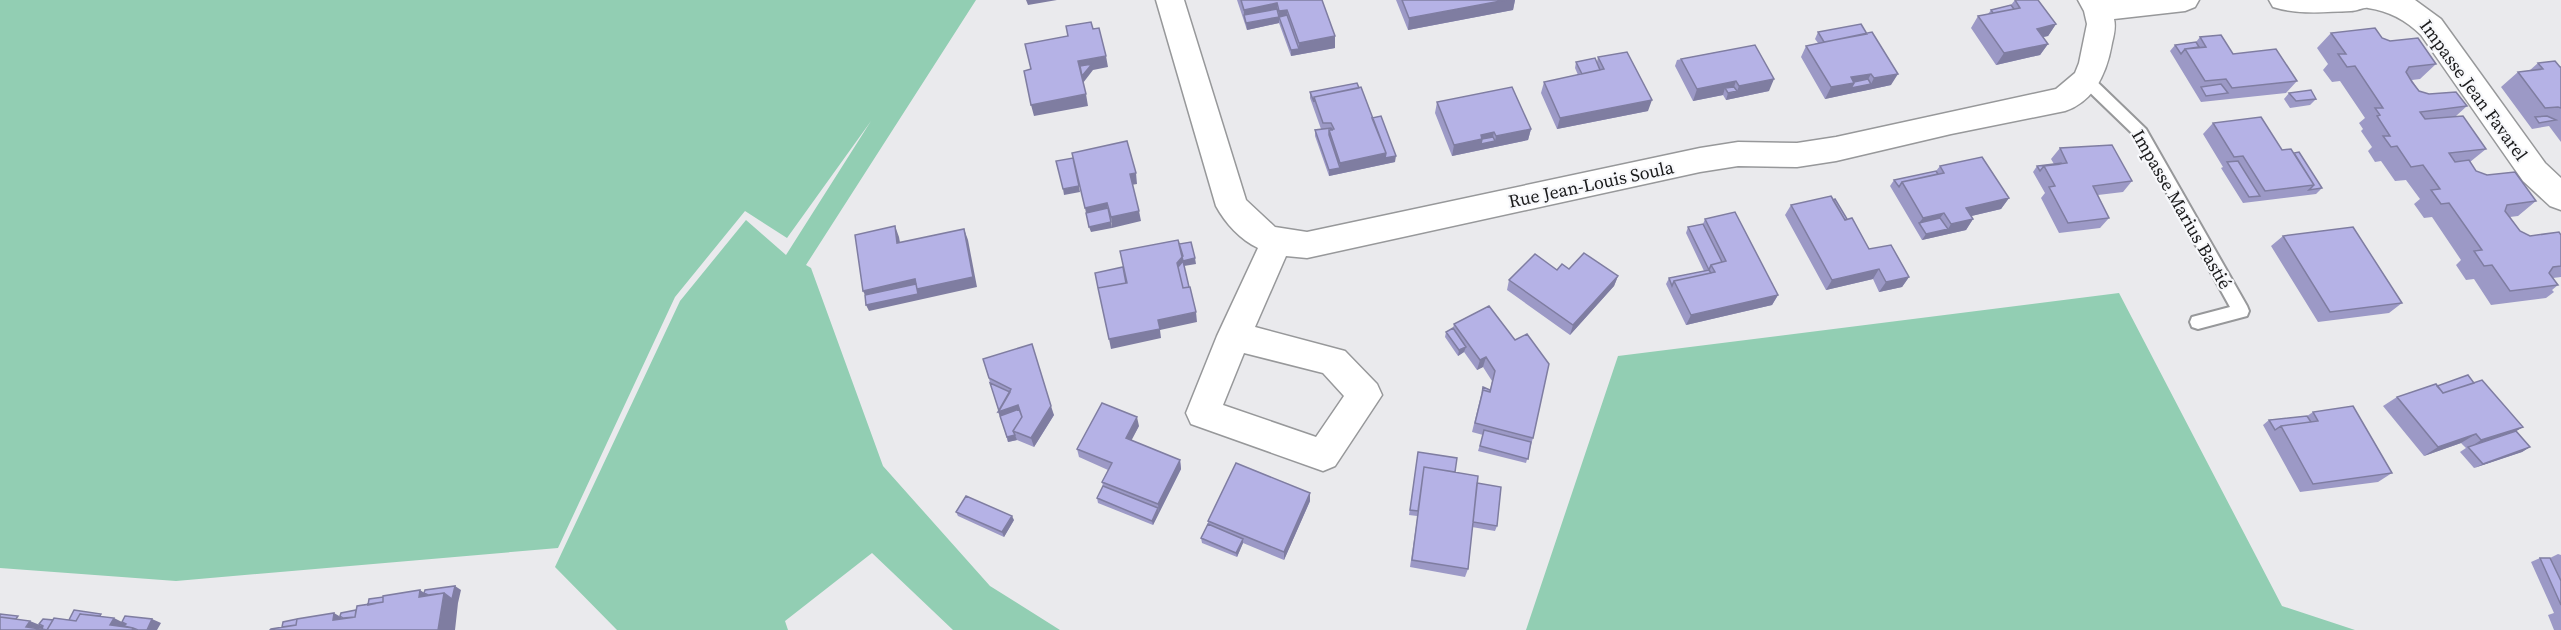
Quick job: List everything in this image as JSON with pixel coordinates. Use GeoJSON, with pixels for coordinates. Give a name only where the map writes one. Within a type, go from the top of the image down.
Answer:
{"type":"FeatureCollection","features":[{"type":"Feature","properties":{"kind":"street","name":"Rue Jean-Louis Soula"},"geometry":{"type":"LineString","coordinates":[[1170,0],[1232,206],[1253,230],[1276,243],[1307,245],[1738,153],[1797,154],[1836,149],[1951,122],[2065,99],[2086,80],[2094,63],[2101,24],[2095,5]]}},
{"type":"Feature","properties":{"kind":"street"},"geometry":{"type":"LineString","coordinates":[[2095,5],[2185,0]]}},
{"type":"Feature","properties":{"kind":"street"},"geometry":{"type":"LineString","coordinates":[[2283,0],[2302,3],[2356,0]]}},
{"type":"Feature","properties":{"kind":"street","name":"Impasse Jean Favarel"},"geometry":{"type":"LineString","coordinates":[[2377,0],[2392,2],[2417,12],[2431,27],[2534,172],[2561,197]]}},
{"type":"Feature","properties":{"kind":"street"},"geometry":{"type":"LineString","coordinates":[[1234,336],[1333,361],[1365,395],[1323,455],[1203,413],[1234,336],[1276,243]]}},
{"type":"Feature","properties":{"kind":"lane","name":"Impasse Marius Bastié"},"geometry":{"type":"LineString","coordinates":[[2086,80],[2141,133],[2241,311],[2198,322]]}},
{"type":"Feature","properties":{"kind":"green space"},"geometry":{"type":"Polygon","coordinates":[[[0,0],[976,0],[806,265],[811,268],[883,466],[990,586],[1060,630],[953,630],[872,553],[785,621],[788,630],[617,630],[555,567],[680,301],[746,220],[786,255],[871,121],[787,238],[745,211],[675,297],[558,548],[176,581],[0,568],[0,0]]]}},
{"type":"Feature","properties":{"kind":"green space"},"geometry":{"type":"Polygon","coordinates":[[[2119,293],[2282,606],[2355,630],[1526,630],[1618,356],[2119,293]]]}},
{"type":"Feature","properties":{"kind":"building"},"geometry":{"type":"Polygon","coordinates":[[[1241,0],[1322,0],[1335,36],[1299,43],[1287,10],[1279,11],[1277,3],[1244,10],[1241,0]]]}},
{"type":"Feature","properties":{"kind":"building"},"geometry":{"type":"Polygon","coordinates":[[[1402,0],[1506,0],[1409,18],[1402,0]]]}},
{"type":"Feature","properties":{"kind":"building"},"geometry":{"type":"Polygon","coordinates":[[[2015,0],[2038,0],[2056,24],[2037,29],[2048,44],[2004,53],[1978,16],[2020,8],[2015,0]]]}},
{"type":"Feature","properties":{"kind":"building"},"geometry":{"type":"Polygon","coordinates":[[[2011,5],[2014,9],[1993,13],[1991,10],[2011,5]]]}},
{"type":"Feature","properties":{"kind":"building"},"geometry":{"type":"Polygon","coordinates":[[[1277,9],[1279,17],[1246,23],[1244,15],[1277,9]]]}},
{"type":"Feature","properties":{"kind":"building"},"geometry":{"type":"Polygon","coordinates":[[[1287,15],[1299,49],[1291,50],[1279,17],[1287,15]]]}},
{"type":"Feature","properties":{"kind":"building"},"geometry":{"type":"Polygon","coordinates":[[[1091,22],[1093,29],[1099,28],[1106,56],[1078,61],[1086,94],[1031,105],[1024,71],[1031,69],[1025,44],[1068,36],[1066,26],[1091,22]]]}},
{"type":"Feature","properties":{"kind":"building"},"geometry":{"type":"Polygon","coordinates":[[[1861,24],[1867,34],[1824,42],[1818,32],[1861,24]]]}},
{"type":"Feature","properties":{"kind":"building"},"geometry":{"type":"Polygon","coordinates":[[[2375,28],[2382,38],[2390,41],[2418,38],[2436,64],[2409,67],[2406,72],[2412,82],[2419,91],[2429,94],[2456,92],[2467,106],[2420,112],[2425,119],[2463,116],[2486,149],[2449,153],[2455,162],[2469,160],[2476,171],[2487,175],[2515,172],[2536,201],[2507,205],[2505,211],[2520,231],[2530,236],[2559,232],[2561,235],[2561,266],[2553,267],[2549,273],[2558,285],[2510,291],[2492,265],[2484,266],[2474,251],[2482,250],[2449,203],[2441,204],[2431,190],[2440,189],[2423,165],[2411,167],[2397,146],[2391,147],[2383,136],[2390,136],[2377,116],[2380,115],[2375,108],[2383,108],[2355,66],[2347,67],[2338,54],[2346,54],[2331,33],[2375,28]]]}},
{"type":"Feature","properties":{"kind":"building"},"geometry":{"type":"Polygon","coordinates":[[[1872,32],[1898,74],[1874,78],[1871,74],[1851,77],[1854,83],[1831,87],[1806,46],[1872,32]]]}},
{"type":"Feature","properties":{"kind":"building"},"geometry":{"type":"Polygon","coordinates":[[[2221,35],[2233,54],[2276,49],[2297,81],[2232,88],[2226,79],[2205,81],[2185,49],[2206,47],[2200,37],[2221,35]]]}},
{"type":"Feature","properties":{"kind":"building"},"geometry":{"type":"Polygon","coordinates":[[[2196,42],[2199,47],[2185,49],[2181,54],[2175,45],[2196,42]]]}},
{"type":"Feature","properties":{"kind":"building"},"geometry":{"type":"Polygon","coordinates":[[[1755,45],[1774,79],[1739,86],[1736,81],[1697,89],[1681,59],[1755,45]]]}},
{"type":"Feature","properties":{"kind":"building"},"geometry":{"type":"Polygon","coordinates":[[[1627,52],[1652,100],[1560,118],[1544,82],[1604,69],[1598,57],[1627,52]]]}},
{"type":"Feature","properties":{"kind":"building"},"geometry":{"type":"Polygon","coordinates":[[[1595,58],[1600,70],[1582,74],[1576,62],[1595,58]]]}},
{"type":"Feature","properties":{"kind":"building"},"geometry":{"type":"Polygon","coordinates":[[[2555,61],[2561,67],[2561,108],[2545,108],[2518,72],[2543,69],[2538,63],[2555,61]]]}},
{"type":"Feature","properties":{"kind":"building"},"geometry":{"type":"Polygon","coordinates":[[[1092,64],[1082,76],[1080,66],[1092,64]]]}},
{"type":"Feature","properties":{"kind":"building"},"geometry":{"type":"Polygon","coordinates":[[[1868,79],[1871,84],[1851,88],[1854,82],[1868,79]]]}},
{"type":"Feature","properties":{"kind":"building"},"geometry":{"type":"Polygon","coordinates":[[[1357,83],[1359,88],[1314,97],[1314,102],[1310,92],[1357,83]]]}},
{"type":"Feature","properties":{"kind":"building"},"geometry":{"type":"Polygon","coordinates":[[[2221,84],[2228,93],[2206,96],[2201,87],[2221,84]]]}},
{"type":"Feature","properties":{"kind":"building"},"geometry":{"type":"Polygon","coordinates":[[[1361,87],[1386,153],[1340,163],[1329,130],[1334,129],[1331,123],[1323,123],[1314,97],[1361,87]]]}},
{"type":"Feature","properties":{"kind":"building"},"geometry":{"type":"Polygon","coordinates":[[[1512,87],[1531,129],[1496,136],[1494,132],[1481,135],[1482,139],[1454,145],[1437,102],[1512,87]]]}},
{"type":"Feature","properties":{"kind":"building"},"geometry":{"type":"Polygon","coordinates":[[[1734,87],[1737,91],[1728,93],[1725,88],[1734,87]]]}},
{"type":"Feature","properties":{"kind":"building"},"geometry":{"type":"Polygon","coordinates":[[[2311,90],[2316,99],[2296,101],[2289,93],[2311,90]]]}},
{"type":"Feature","properties":{"kind":"building"},"geometry":{"type":"Polygon","coordinates":[[[1381,116],[1396,156],[1385,158],[1386,153],[1372,118],[1381,116]]]}},
{"type":"Feature","properties":{"kind":"building"},"geometry":{"type":"Polygon","coordinates":[[[2547,116],[2556,120],[2539,123],[2535,117],[2547,116]]]}},
{"type":"Feature","properties":{"kind":"building"},"geometry":{"type":"Polygon","coordinates":[[[2261,117],[2282,150],[2291,149],[2314,185],[2265,191],[2243,156],[2234,157],[2213,123],[2261,117]]]}},
{"type":"Feature","properties":{"kind":"building"},"geometry":{"type":"Polygon","coordinates":[[[1331,128],[1329,135],[1340,168],[1329,170],[1315,130],[1331,128]]]}},
{"type":"Feature","properties":{"kind":"building"},"geometry":{"type":"Polygon","coordinates":[[[1493,137],[1495,141],[1481,144],[1482,139],[1493,137]]]}},
{"type":"Feature","properties":{"kind":"building"},"geometry":{"type":"Polygon","coordinates":[[[1127,141],[1136,173],[1130,174],[1139,211],[1111,217],[1107,203],[1085,208],[1072,153],[1127,141]]]}},
{"type":"Feature","properties":{"kind":"building"},"geometry":{"type":"Polygon","coordinates":[[[2112,145],[2132,181],[2093,186],[2109,218],[2068,223],[2049,187],[2055,186],[2044,166],[2067,163],[2060,148],[2112,145]]]}},
{"type":"Feature","properties":{"kind":"building"},"geometry":{"type":"Polygon","coordinates":[[[2299,152],[2322,188],[2309,190],[2314,185],[2294,153],[2299,152]]]}},
{"type":"Feature","properties":{"kind":"building"},"geometry":{"type":"Polygon","coordinates":[[[1982,157],[2009,198],[1966,208],[1973,219],[1951,224],[1944,213],[1923,218],[1902,182],[1944,173],[1940,166],[1982,157]]]}},
{"type":"Feature","properties":{"kind":"building"},"geometry":{"type":"Polygon","coordinates":[[[1073,158],[1079,186],[1063,189],[1056,161],[1073,158]]]}},
{"type":"Feature","properties":{"kind":"building"},"geometry":{"type":"Polygon","coordinates":[[[2238,161],[2260,196],[2249,197],[2227,162],[2238,161]]]}},
{"type":"Feature","properties":{"kind":"building"},"geometry":{"type":"Polygon","coordinates":[[[2061,163],[2044,166],[2040,171],[2037,166],[2061,163]]]}},
{"type":"Feature","properties":{"kind":"building"},"geometry":{"type":"Polygon","coordinates":[[[1936,171],[1938,174],[1902,182],[1899,187],[1894,180],[1936,171]]]}},
{"type":"Feature","properties":{"kind":"building"},"geometry":{"type":"Polygon","coordinates":[[[1831,196],[1845,220],[1852,218],[1869,249],[1891,245],[1909,277],[1886,282],[1879,269],[1832,280],[1791,205],[1831,196]]]}},
{"type":"Feature","properties":{"kind":"building"},"geometry":{"type":"Polygon","coordinates":[[[1835,199],[1847,219],[1845,220],[1833,200],[1835,199]]]}},
{"type":"Feature","properties":{"kind":"building"},"geometry":{"type":"Polygon","coordinates":[[[1108,208],[1111,222],[1089,227],[1086,213],[1108,208]]]}},
{"type":"Feature","properties":{"kind":"building"},"geometry":{"type":"Polygon","coordinates":[[[1735,212],[1778,295],[1691,315],[1674,281],[1715,272],[1711,265],[1726,261],[1705,219],[1735,212]]]}},
{"type":"Feature","properties":{"kind":"building"},"geometry":{"type":"Polygon","coordinates":[[[1940,218],[1948,229],[1926,234],[1919,223],[1940,218]]]}},
{"type":"Feature","properties":{"kind":"building"},"geometry":{"type":"Polygon","coordinates":[[[1703,224],[1722,262],[1711,265],[1709,270],[1688,227],[1703,224]]]}},
{"type":"Feature","properties":{"kind":"building"},"geometry":{"type":"Polygon","coordinates":[[[895,226],[897,243],[964,229],[973,277],[917,289],[915,279],[863,291],[855,235],[895,226]]]}},
{"type":"Feature","properties":{"kind":"building"},"geometry":{"type":"Polygon","coordinates":[[[2353,227],[2402,303],[2330,312],[2283,236],[2353,227]]]}},
{"type":"Feature","properties":{"kind":"building"},"geometry":{"type":"Polygon","coordinates":[[[1178,240],[1183,256],[1177,263],[1183,288],[1190,287],[1196,312],[1158,320],[1160,329],[1109,339],[1098,288],[1127,283],[1120,251],[1178,240]]]}},
{"type":"Feature","properties":{"kind":"building"},"geometry":{"type":"Polygon","coordinates":[[[1191,242],[1195,258],[1183,261],[1179,244],[1191,242]]]}},
{"type":"Feature","properties":{"kind":"building"},"geometry":{"type":"Polygon","coordinates":[[[1584,253],[1618,276],[1573,325],[1509,280],[1535,254],[1557,270],[1562,264],[1569,269],[1584,253]]]}},
{"type":"Feature","properties":{"kind":"building"},"geometry":{"type":"Polygon","coordinates":[[[1183,261],[1189,287],[1183,288],[1178,267],[1183,261]]]}},
{"type":"Feature","properties":{"kind":"building"},"geometry":{"type":"Polygon","coordinates":[[[1123,267],[1126,283],[1098,288],[1095,273],[1123,267]]]}},
{"type":"Feature","properties":{"kind":"building"},"geometry":{"type":"Polygon","coordinates":[[[1709,270],[1711,273],[1674,281],[1672,286],[1669,278],[1709,270]]]}},
{"type":"Feature","properties":{"kind":"building"},"geometry":{"type":"Polygon","coordinates":[[[916,284],[918,294],[866,305],[865,295],[916,284]]]}},
{"type":"Feature","properties":{"kind":"building"},"geometry":{"type":"Polygon","coordinates":[[[1489,306],[1515,340],[1527,334],[1549,364],[1533,438],[1475,423],[1483,390],[1490,392],[1495,371],[1486,357],[1480,360],[1454,324],[1489,306]]]}},
{"type":"Feature","properties":{"kind":"building"},"geometry":{"type":"Polygon","coordinates":[[[1453,328],[1466,347],[1459,350],[1446,332],[1453,328]]]}},
{"type":"Feature","properties":{"kind":"building"},"geometry":{"type":"Polygon","coordinates":[[[1032,344],[1051,406],[1031,438],[1013,431],[1022,417],[1018,405],[998,412],[1011,389],[989,378],[983,359],[1032,344]]]}},
{"type":"Feature","properties":{"kind":"building"},"geometry":{"type":"Polygon","coordinates":[[[2468,375],[2474,383],[2443,393],[2437,386],[2468,375]]]}},
{"type":"Feature","properties":{"kind":"building"},"geometry":{"type":"Polygon","coordinates":[[[2482,380],[2523,427],[2481,440],[2476,434],[2438,447],[2397,397],[2436,384],[2443,393],[2482,380]]]}},
{"type":"Feature","properties":{"kind":"building"},"geometry":{"type":"Polygon","coordinates":[[[990,383],[1010,392],[999,411],[990,383]]]}},
{"type":"Feature","properties":{"kind":"building"},"geometry":{"type":"Polygon","coordinates":[[[1102,403],[1137,417],[1126,438],[1180,460],[1158,504],[1102,482],[1112,463],[1077,449],[1102,403]]]}},
{"type":"Feature","properties":{"kind":"building"},"geometry":{"type":"Polygon","coordinates":[[[2353,406],[2392,473],[2313,484],[2281,426],[2318,421],[2313,412],[2353,406]]]}},
{"type":"Feature","properties":{"kind":"building"},"geometry":{"type":"Polygon","coordinates":[[[1019,409],[1022,417],[1013,431],[1015,435],[1007,437],[1000,416],[1019,409]]]}},
{"type":"Feature","properties":{"kind":"building"},"geometry":{"type":"Polygon","coordinates":[[[2307,416],[2311,422],[2281,426],[2275,430],[2269,420],[2307,416]]]}},
{"type":"Feature","properties":{"kind":"building"},"geometry":{"type":"Polygon","coordinates":[[[1484,430],[1531,442],[1528,459],[1480,446],[1484,430]]]}},
{"type":"Feature","properties":{"kind":"building"},"geometry":{"type":"Polygon","coordinates":[[[2516,431],[2530,447],[2483,464],[2468,447],[2516,431]]]}},
{"type":"Feature","properties":{"kind":"building"},"geometry":{"type":"Polygon","coordinates":[[[1418,452],[1457,458],[1455,472],[1424,467],[1418,511],[1410,510],[1418,452]]]}},
{"type":"Feature","properties":{"kind":"building"},"geometry":{"type":"Polygon","coordinates":[[[1236,463],[1310,493],[1284,552],[1208,521],[1236,463]]]}},
{"type":"Feature","properties":{"kind":"building"},"geometry":{"type":"Polygon","coordinates":[[[1424,467],[1478,476],[1468,569],[1412,560],[1424,467]]]}},
{"type":"Feature","properties":{"kind":"building"},"geometry":{"type":"Polygon","coordinates":[[[1477,483],[1501,487],[1497,526],[1473,522],[1477,483]]]}},
{"type":"Feature","properties":{"kind":"building"},"geometry":{"type":"Polygon","coordinates":[[[1103,486],[1158,508],[1152,521],[1097,498],[1103,486]]]}},
{"type":"Feature","properties":{"kind":"building"},"geometry":{"type":"Polygon","coordinates":[[[966,496],[1012,516],[1002,532],[956,512],[966,496]]]}},
{"type":"Feature","properties":{"kind":"building"},"geometry":{"type":"Polygon","coordinates":[[[1208,524],[1243,539],[1236,553],[1201,538],[1208,524]]]}},
{"type":"Feature","properties":{"kind":"building"},"geometry":{"type":"Polygon","coordinates":[[[2540,558],[2550,558],[2561,581],[2561,605],[2540,558]]]}},
{"type":"Feature","properties":{"kind":"building"},"geometry":{"type":"Polygon","coordinates":[[[455,586],[452,599],[444,593],[428,595],[424,593],[425,590],[455,586]]]}},
{"type":"Feature","properties":{"kind":"building"},"geometry":{"type":"Polygon","coordinates":[[[420,590],[419,597],[444,593],[438,630],[270,630],[296,625],[297,619],[334,613],[333,620],[355,617],[357,606],[383,602],[383,596],[420,590]]]}},
{"type":"Feature","properties":{"kind":"building"},"geometry":{"type":"Polygon","coordinates":[[[383,597],[383,602],[368,605],[369,599],[383,597]]]}},
{"type":"Feature","properties":{"kind":"building"},"geometry":{"type":"Polygon","coordinates":[[[74,610],[101,614],[100,616],[80,614],[76,621],[69,620],[74,610]]]}},
{"type":"Feature","properties":{"kind":"building"},"geometry":{"type":"Polygon","coordinates":[[[356,610],[355,617],[340,616],[341,613],[356,610]]]}},
{"type":"Feature","properties":{"kind":"building"},"geometry":{"type":"Polygon","coordinates":[[[0,614],[18,616],[16,619],[0,617],[0,614]]]}},
{"type":"Feature","properties":{"kind":"building"},"geometry":{"type":"Polygon","coordinates":[[[80,614],[114,618],[110,625],[133,628],[132,630],[47,630],[54,618],[76,621],[80,614]]]}},
{"type":"Feature","properties":{"kind":"building"},"geometry":{"type":"Polygon","coordinates":[[[125,616],[152,619],[147,630],[138,630],[124,626],[126,624],[122,622],[125,616]]]}},
{"type":"Feature","properties":{"kind":"building"},"geometry":{"type":"Polygon","coordinates":[[[0,617],[30,621],[26,627],[47,630],[0,630],[0,617]]]}},
{"type":"Feature","properties":{"kind":"building"},"geometry":{"type":"Polygon","coordinates":[[[43,619],[53,620],[47,630],[42,629],[43,626],[39,624],[43,619]]]}},
{"type":"Feature","properties":{"kind":"building"},"geometry":{"type":"Polygon","coordinates":[[[297,619],[296,625],[282,627],[283,622],[297,619]]]}}]}
